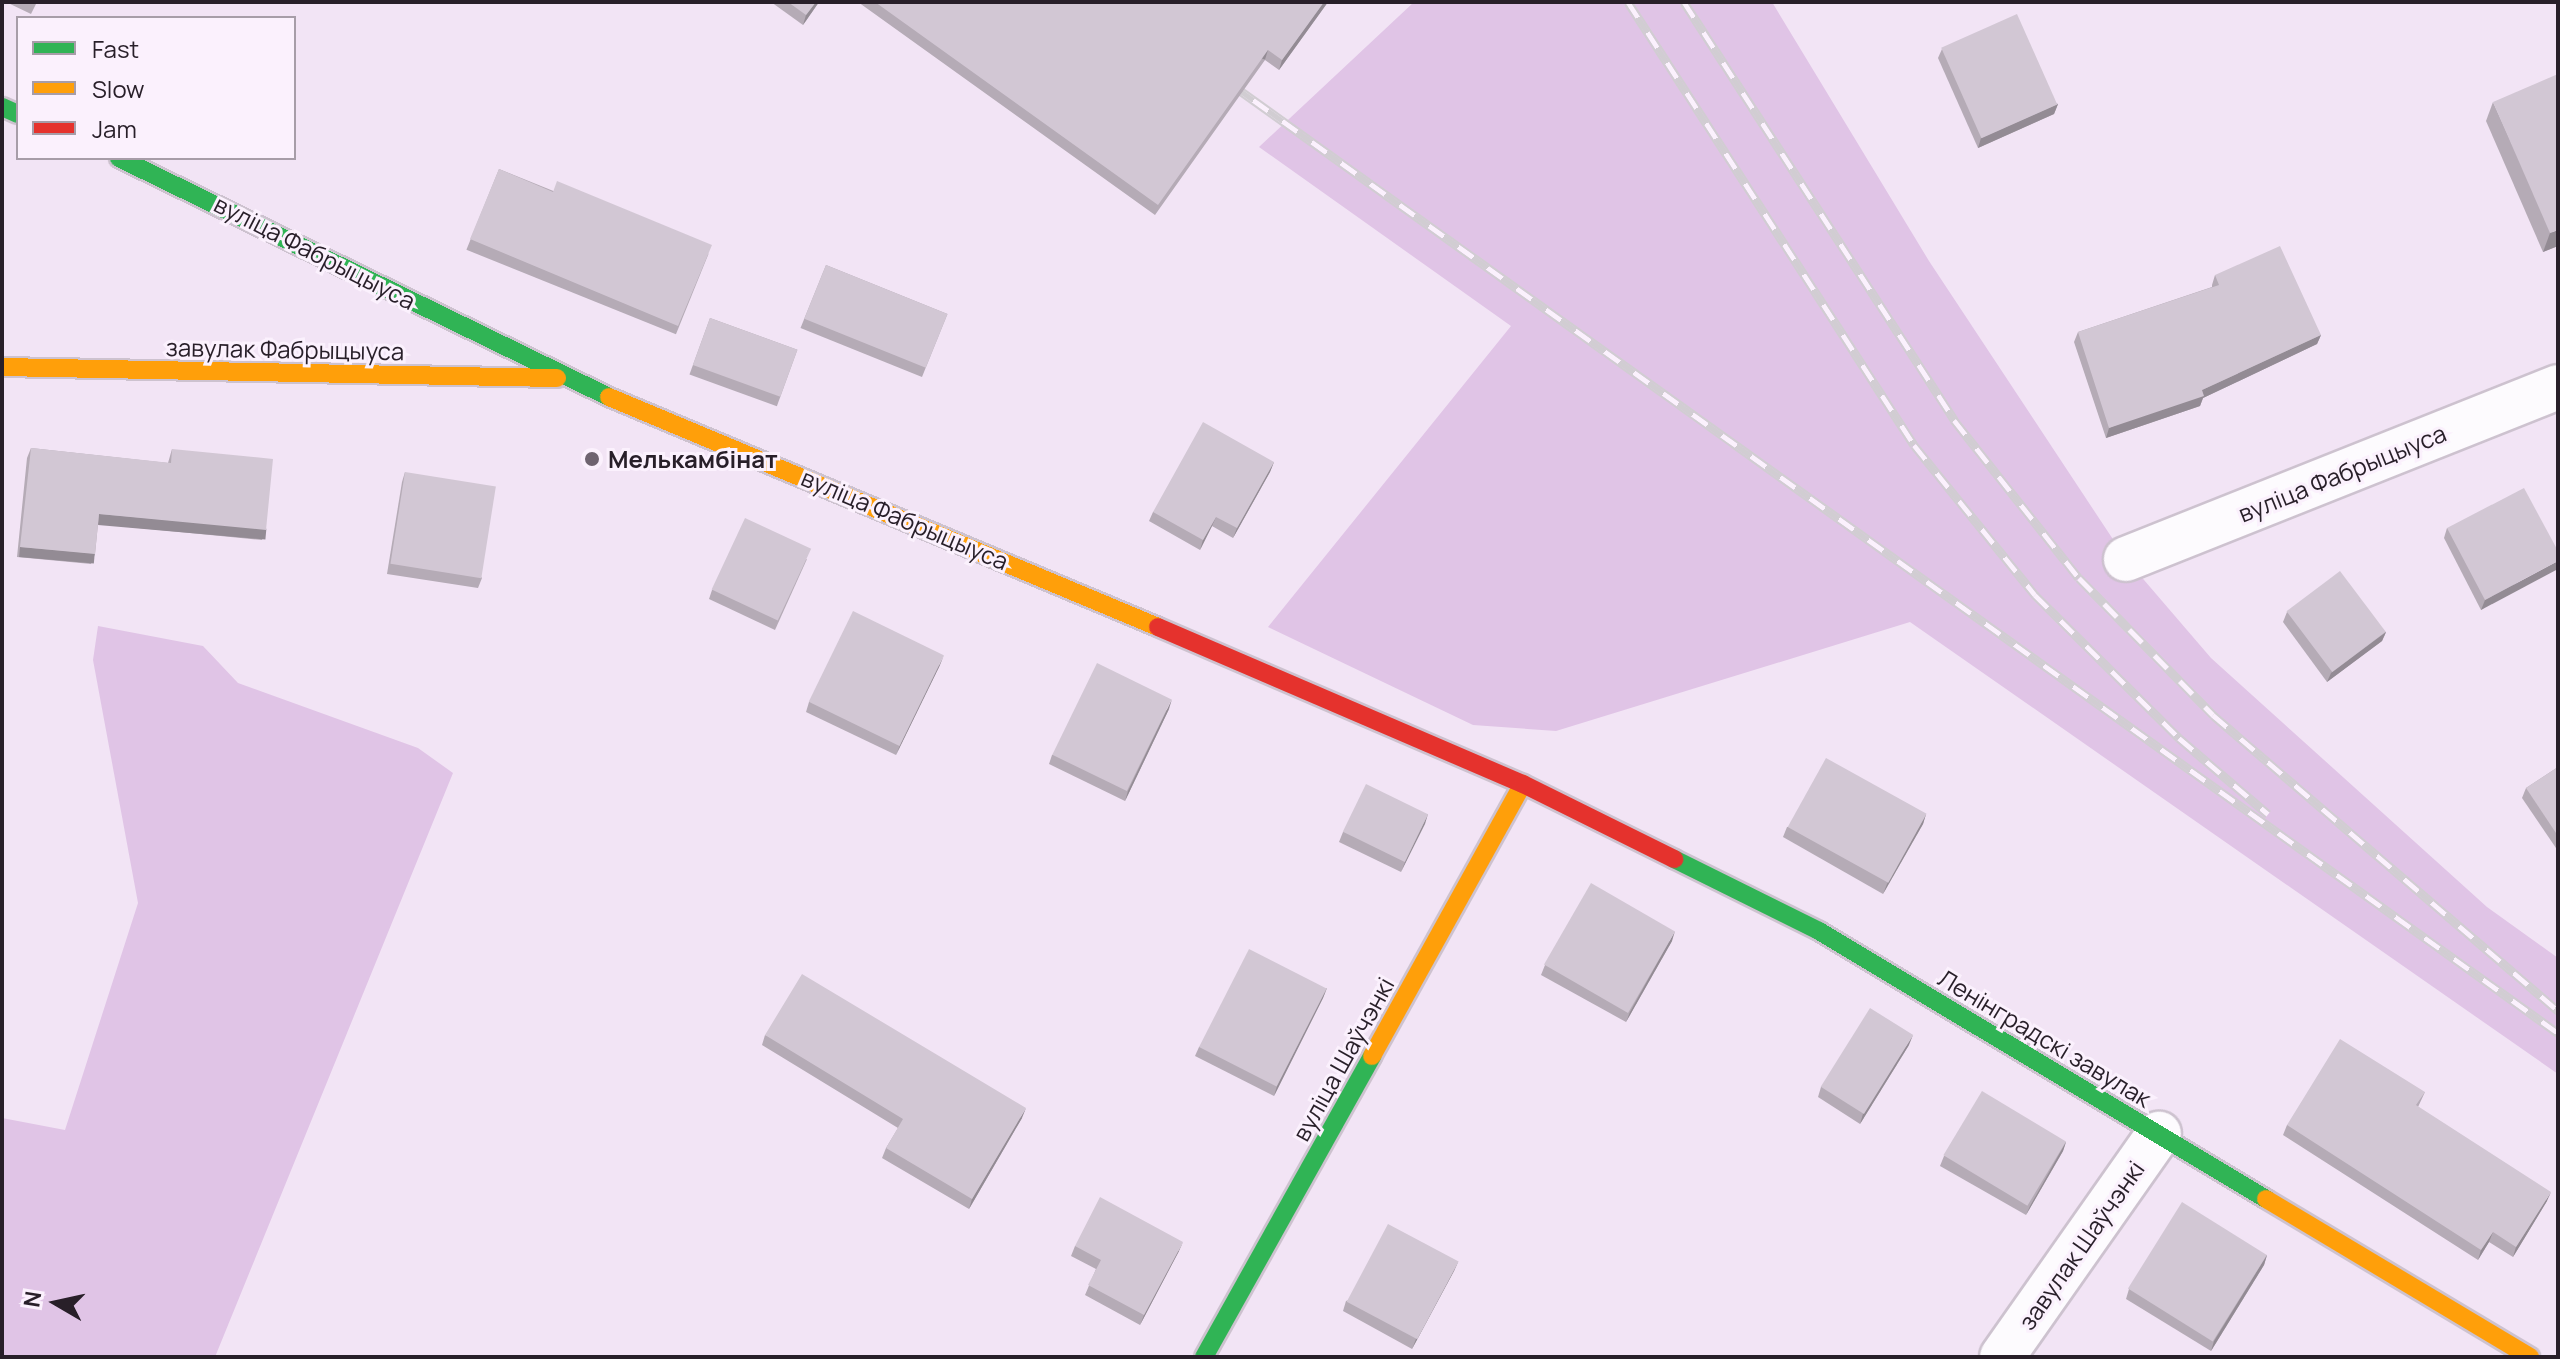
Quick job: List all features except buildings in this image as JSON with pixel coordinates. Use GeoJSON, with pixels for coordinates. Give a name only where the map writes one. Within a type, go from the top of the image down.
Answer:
{"type":"FeatureCollection","features":[{"type":"Feature","properties":{"kind":"street","name":"вуліца Фабрыцыуса"},"geometry":{"type":"LineString","coordinates":[[123,160],[568,379],[918,523],[1523,784]]}},
{"type":"Feature","properties":{"kind":"street","name":"завулак Фабрыцыуса"},"geometry":{"type":"LineString","coordinates":[[2,367],[568,379]]}},
{"type":"Feature","properties":{"kind":"street","name":"вуліца Фабрыцыуса"},"geometry":{"type":"LineString","coordinates":[[2126,559],[2558,387]]}},
{"type":"Feature","properties":{"kind":"street","name":"Ленінградскі завулак"},"geometry":{"type":"LineString","coordinates":[[1523,784],[1819,931],[2530,1357]]}},
{"type":"Feature","properties":{"kind":"street","name":"вуліца Шаўчэнкі"},"geometry":{"type":"LineString","coordinates":[[1204,1357],[1523,784]]}},
{"type":"Feature","properties":{"kind":"street","name":"завулак Шаўчэнкі"},"geometry":{"type":"LineString","coordinates":[[2002,1357],[2159,1134]]}},
{"type":"Feature","properties":{"kind":"shaded area"},"geometry":{"type":"Polygon","coordinates":[[[1414,2],[1772,2],[1929,261],[2126,559],[2211,658],[2487,907],[2558,958],[2558,1074],[1910,622],[1556,731],[1473,725],[1268,627],[1511,326],[1259,147],[1414,2]]]}},
{"type":"Feature","properties":{"kind":"shaded area"},"geometry":{"type":"Polygon","coordinates":[[[98,626],[203,646],[238,683],[418,748],[453,773],[215,1357],[2,1357],[2,1118],[65,1130],[138,903],[93,660],[98,626]]]}},
{"type":"Feature","properties":{"kind":"railway"},"geometry":{"type":"LineString","coordinates":[[1628,2],[1914,445],[2035,595],[2179,738],[2268,814]]}},
{"type":"Feature","properties":{"kind":"railway"},"geometry":{"type":"LineString","coordinates":[[1684,2],[1954,420],[2079,578],[2213,715],[2558,1011]]}},
{"type":"Feature","properties":{"kind":"railway"},"geometry":{"type":"LineString","coordinates":[[1224,79],[2558,1033]]}},
{"type":"Feature","properties":{"kind":"traffic: fast"},"geometry":{"type":"LineString","coordinates":[[2,107],[16,113]]}},
{"type":"Feature","properties":{"kind":"traffic: fast"},"geometry":{"type":"LineString","coordinates":[[123,160],[609,397]]}},
{"type":"Feature","properties":{"kind":"traffic: fast"},"geometry":{"type":"LineString","coordinates":[[1674,859],[1819,931],[2266,1199]]}},
{"type":"Feature","properties":{"kind":"traffic: fast"},"geometry":{"type":"LineString","coordinates":[[1204,1357],[1372,1056]]}},
{"type":"Feature","properties":{"kind":"traffic: slow"},"geometry":{"type":"LineString","coordinates":[[2,367],[557,378]]}},
{"type":"Feature","properties":{"kind":"traffic: slow"},"geometry":{"type":"LineString","coordinates":[[609,397],[1158,627]]}},
{"type":"Feature","properties":{"kind":"traffic: slow"},"geometry":{"type":"LineString","coordinates":[[1372,1056],[1523,784]]}},
{"type":"Feature","properties":{"kind":"traffic: slow"},"geometry":{"type":"LineString","coordinates":[[2266,1199],[2530,1357]]}},
{"type":"Feature","properties":{"kind":"traffic: jam"},"geometry":{"type":"LineString","coordinates":[[1158,627],[1523,784],[1674,859]]}},
{"type":"Feature","properties":{"kind":"place","name":"Мелькамбінат"},"geometry":{"type":"Point","coordinates":[592,459]}}]}
